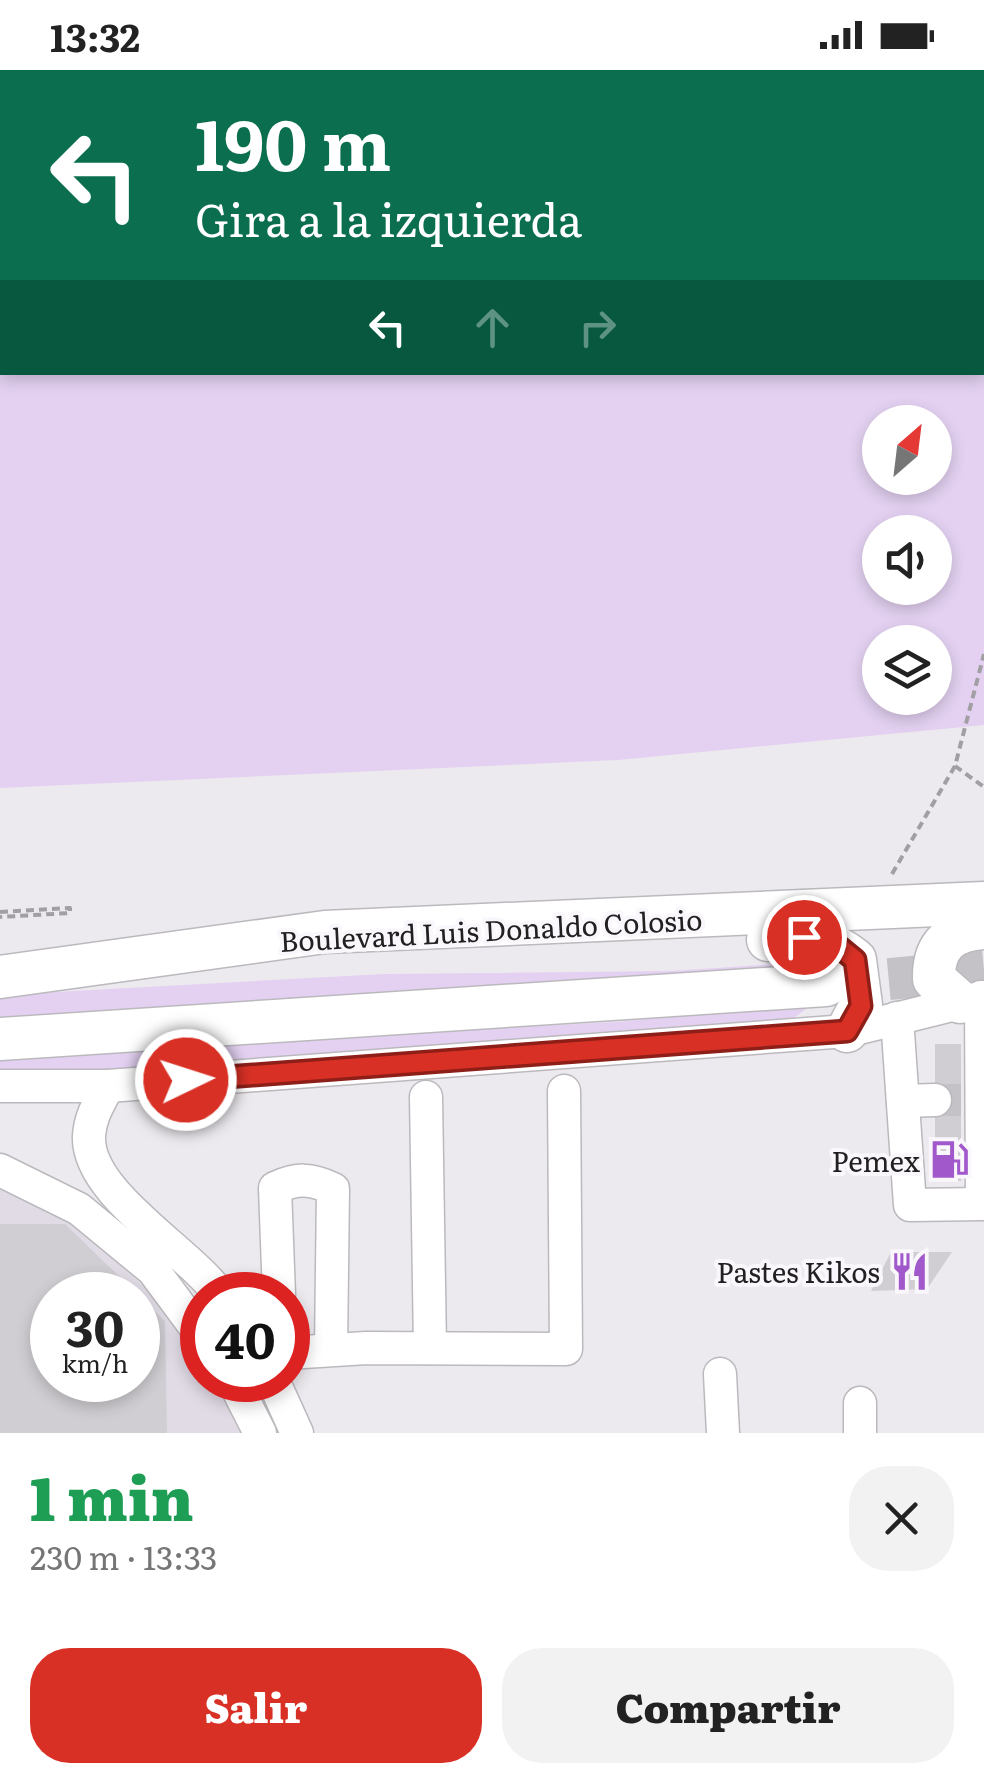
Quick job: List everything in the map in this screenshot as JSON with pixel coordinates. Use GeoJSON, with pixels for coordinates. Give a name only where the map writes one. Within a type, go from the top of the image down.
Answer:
{"type":"FeatureCollection","features":[{"type":"Feature","properties":{"kind":"main road","name":"Boulevard Luis Donaldo Colosio"},"geometry":{"type":"LineString","coordinates":[[0,977],[325,932],[984,903]]}},
{"type":"Feature","properties":{"kind":"main road"},"geometry":{"type":"LineString","coordinates":[[978,1006],[934,979],[933,962],[944,941],[956,932],[984,928]]}},
{"type":"Feature","properties":{"kind":"main road"},"geometry":{"type":"LineString","coordinates":[[325,932],[419,952],[498,956],[804,937],[833,942],[855,960],[862,983],[861,1006],[847,1031]]}},
{"type":"Feature","properties":{"kind":"main road"},"geometry":{"type":"LineString","coordinates":[[0,1039],[826,985]]}},
{"type":"Feature","properties":{"kind":"street"},"geometry":{"type":"LineString","coordinates":[[0,1086],[108,1086],[847,1031],[897,1018],[978,1006],[945,1101],[897,1018]]}},
{"type":"Feature","properties":{"kind":"street"},"geometry":{"type":"LineString","coordinates":[[108,1086],[92,1115],[92,1158],[110,1186],[197,1272]]}},
{"type":"Feature","properties":{"kind":"street"},"geometry":{"type":"LineString","coordinates":[[310,1351],[566,1349],[564,1091]]}},
{"type":"Feature","properties":{"kind":"street"},"geometry":{"type":"LineString","coordinates":[[426,1097],[430,1348]]}},
{"type":"Feature","properties":{"kind":"street"},"geometry":{"type":"LineString","coordinates":[[41,1190],[92,1158]]}},
{"type":"Feature","properties":{"kind":"street"},"geometry":{"type":"LineString","coordinates":[[0,1170],[79,1208],[153,1270],[180,1306]]}},
{"type":"Feature","properties":{"kind":"street"},"geometry":{"type":"LineString","coordinates":[[278,1272],[275,1188],[294,1179],[314,1180],[333,1189],[331,1349]]}},
{"type":"Feature","properties":{"kind":"street"},"geometry":{"type":"LineString","coordinates":[[720,1374],[723,1433]]}},
{"type":"Feature","properties":{"kind":"street"},"geometry":{"type":"LineString","coordinates":[[244,1402],[260,1433]]}},
{"type":"Feature","properties":{"kind":"street"},"geometry":{"type":"LineString","coordinates":[[283,1402],[298,1433]]}},
{"type":"Feature","properties":{"kind":"path"},"geometry":{"type":"LineString","coordinates":[[872,908],[955,766],[984,654]]}},
{"type":"Feature","properties":{"kind":"path"},"geometry":{"type":"LineString","coordinates":[[955,766],[984,786]]}},
{"type":"Feature","properties":{"kind":"path"},"geometry":{"type":"LineString","coordinates":[[70,908],[70,913],[0,915],[70,908]]}},
{"type":"Feature","properties":{"kind":"shaded area"},"geometry":{"type":"Polygon","coordinates":[[[0,375],[984,375],[984,725],[618,760],[0,788],[0,375]]]}},
{"type":"Feature","properties":{"kind":"shaded area"},"geometry":{"type":"Polygon","coordinates":[[[806,962],[814,965],[0,1022],[0,995],[384,974],[671,971],[806,962]]]}},
{"type":"Feature","properties":{"kind":"shaded area"},"geometry":{"type":"Polygon","coordinates":[[[814,1003],[775,1032],[316,1064],[0,1074],[0,1054],[615,1022],[814,1003]]]}},
{"type":"Feature","properties":{"kind":"shaded area"},"geometry":{"type":"Polygon","coordinates":[[[0,1180],[70,1219],[128,1272],[30,1272],[30,1402],[160,1402],[160,1302],[180,1325],[180,1402],[227,1402],[242,1433],[0,1433],[0,1180]]]}},
{"type":"Feature","properties":{"kind":"building"},"geometry":{"type":"Polygon","coordinates":[[[935,1044],[961,1044],[961,1181],[935,1181],[935,1044]]]}},
{"type":"Feature","properties":{"kind":"building"},"geometry":{"type":"Polygon","coordinates":[[[0,1224],[65,1224],[114,1272],[30,1272],[30,1402],[160,1402],[160,1316],[165,1321],[167,1433],[0,1433],[0,1224]]]}},
{"type":"Feature","properties":{"kind":"building","name":"Pastes Kikos"},"geometry":{"type":"Polygon","coordinates":[[[891,1252],[952,1252],[927,1289],[871,1291],[891,1252]]]}},
{"type":"Feature","properties":{"kind":"tunnel"},"geometry":{"type":"LineString","coordinates":[[826,985],[984,970]]}},
{"type":"Feature","properties":{"kind":"tunnel"},"geometry":{"type":"LineString","coordinates":[[935,1100],[961,1100]]}},
{"type":"Feature","properties":{"kind":"place","name":"Pemex"},"geometry":{"type":"Point","coordinates":[950,1160]}},
{"type":"Feature","properties":{"kind":"place","name":"Pastes Kikos"},"geometry":{"type":"Point","coordinates":[910,1271]}},
{"type":"Feature","properties":{"kind":"route"},"geometry":{"type":"LineString","coordinates":[[186,1080],[847,1031],[861,1006],[862,983],[855,960],[833,942],[804,937]]}}]}
